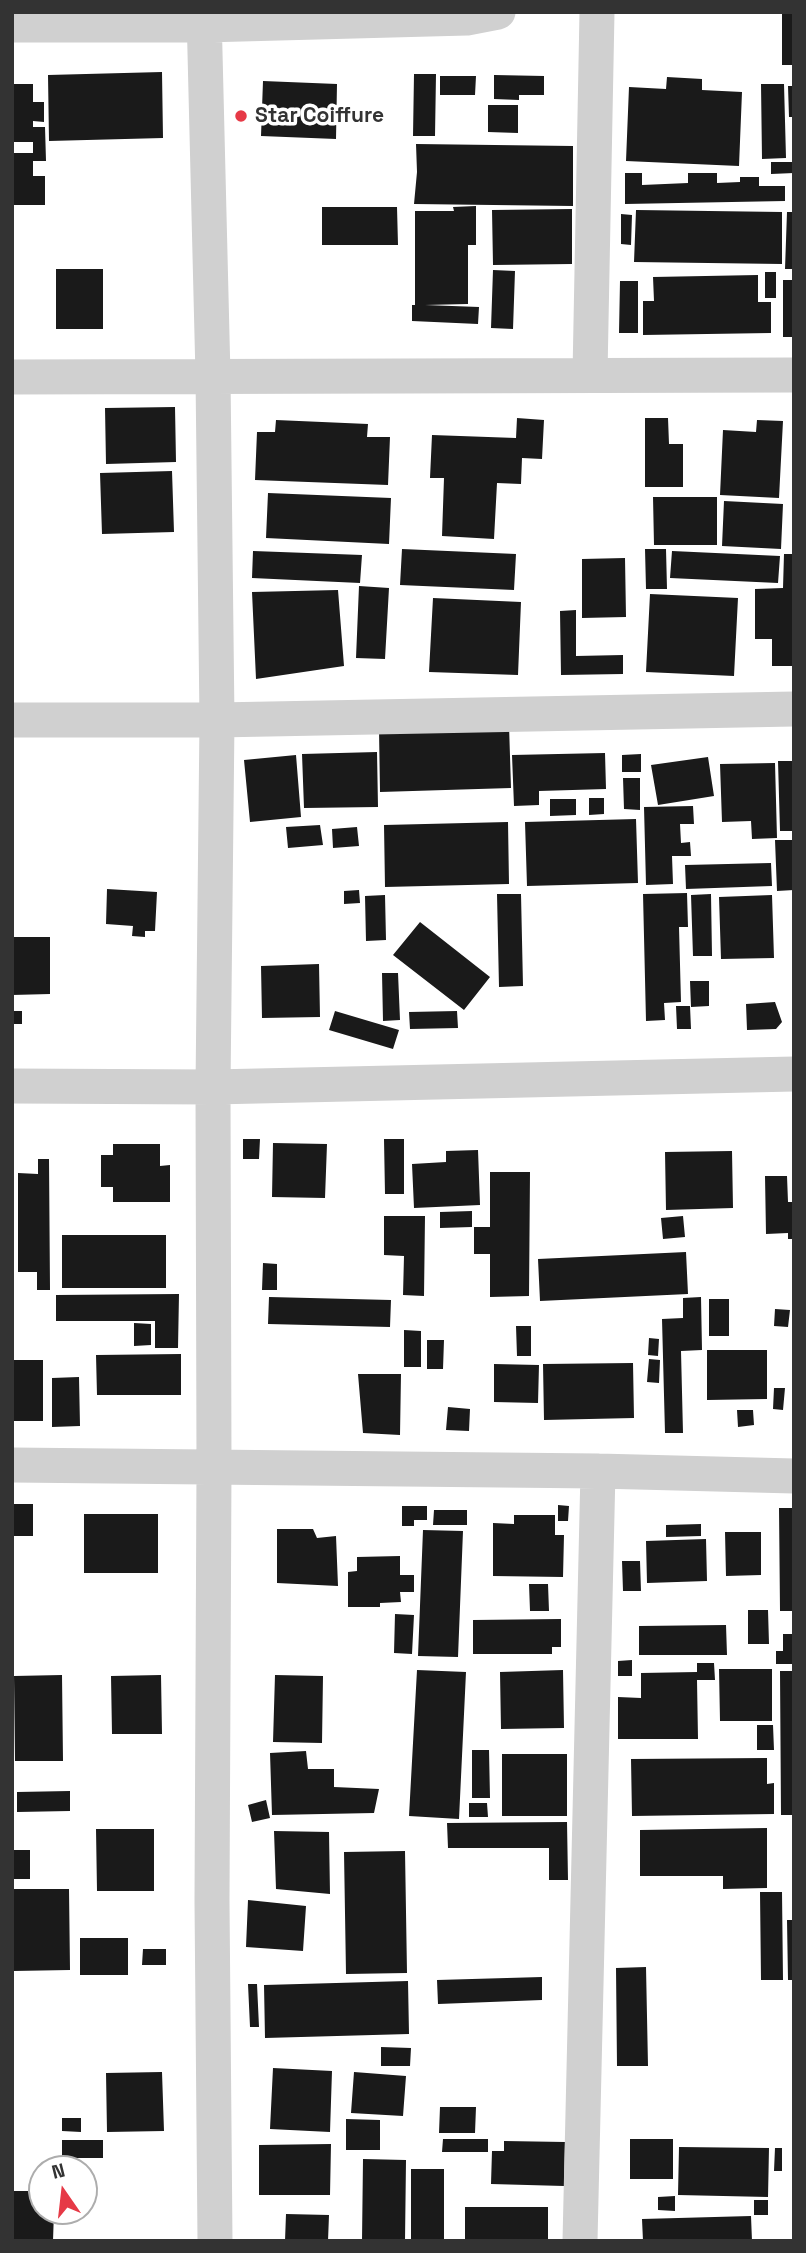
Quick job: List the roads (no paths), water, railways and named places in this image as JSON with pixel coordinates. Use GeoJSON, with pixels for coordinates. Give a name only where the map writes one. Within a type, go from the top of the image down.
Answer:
{"type":"FeatureCollection","features":[{"type":"Feature","properties":{"kind":"street"},"geometry":{"type":"LineString","coordinates":[[590,374],[597,12]]}},
{"type":"Feature","properties":{"kind":"street"},"geometry":{"type":"LineString","coordinates":[[12,25],[477,14]]}},
{"type":"Feature","properties":{"kind":"street"},"geometry":{"type":"LineString","coordinates":[[204,19],[213,376],[217,720],[213,1087],[212,1901],[215,2241]]}},
{"type":"Feature","properties":{"kind":"street"},"geometry":{"type":"LineString","coordinates":[[12,377],[794,375]]}},
{"type":"Feature","properties":{"kind":"street"},"geometry":{"type":"LineString","coordinates":[[12,720],[217,720],[794,709]]}},
{"type":"Feature","properties":{"kind":"street"},"geometry":{"type":"LineString","coordinates":[[12,1086],[213,1087],[794,1074]]}},
{"type":"Feature","properties":{"kind":"street"},"geometry":{"type":"LineString","coordinates":[[12,1465],[598,1471],[794,1476]]}},
{"type":"Feature","properties":{"kind":"street"},"geometry":{"type":"LineString","coordinates":[[580,2241],[598,1471]]}},
{"type":"Feature","properties":{"kind":"place","name":"Star Coiffure"},"geometry":{"type":"Point","coordinates":[241,116]}}]}
